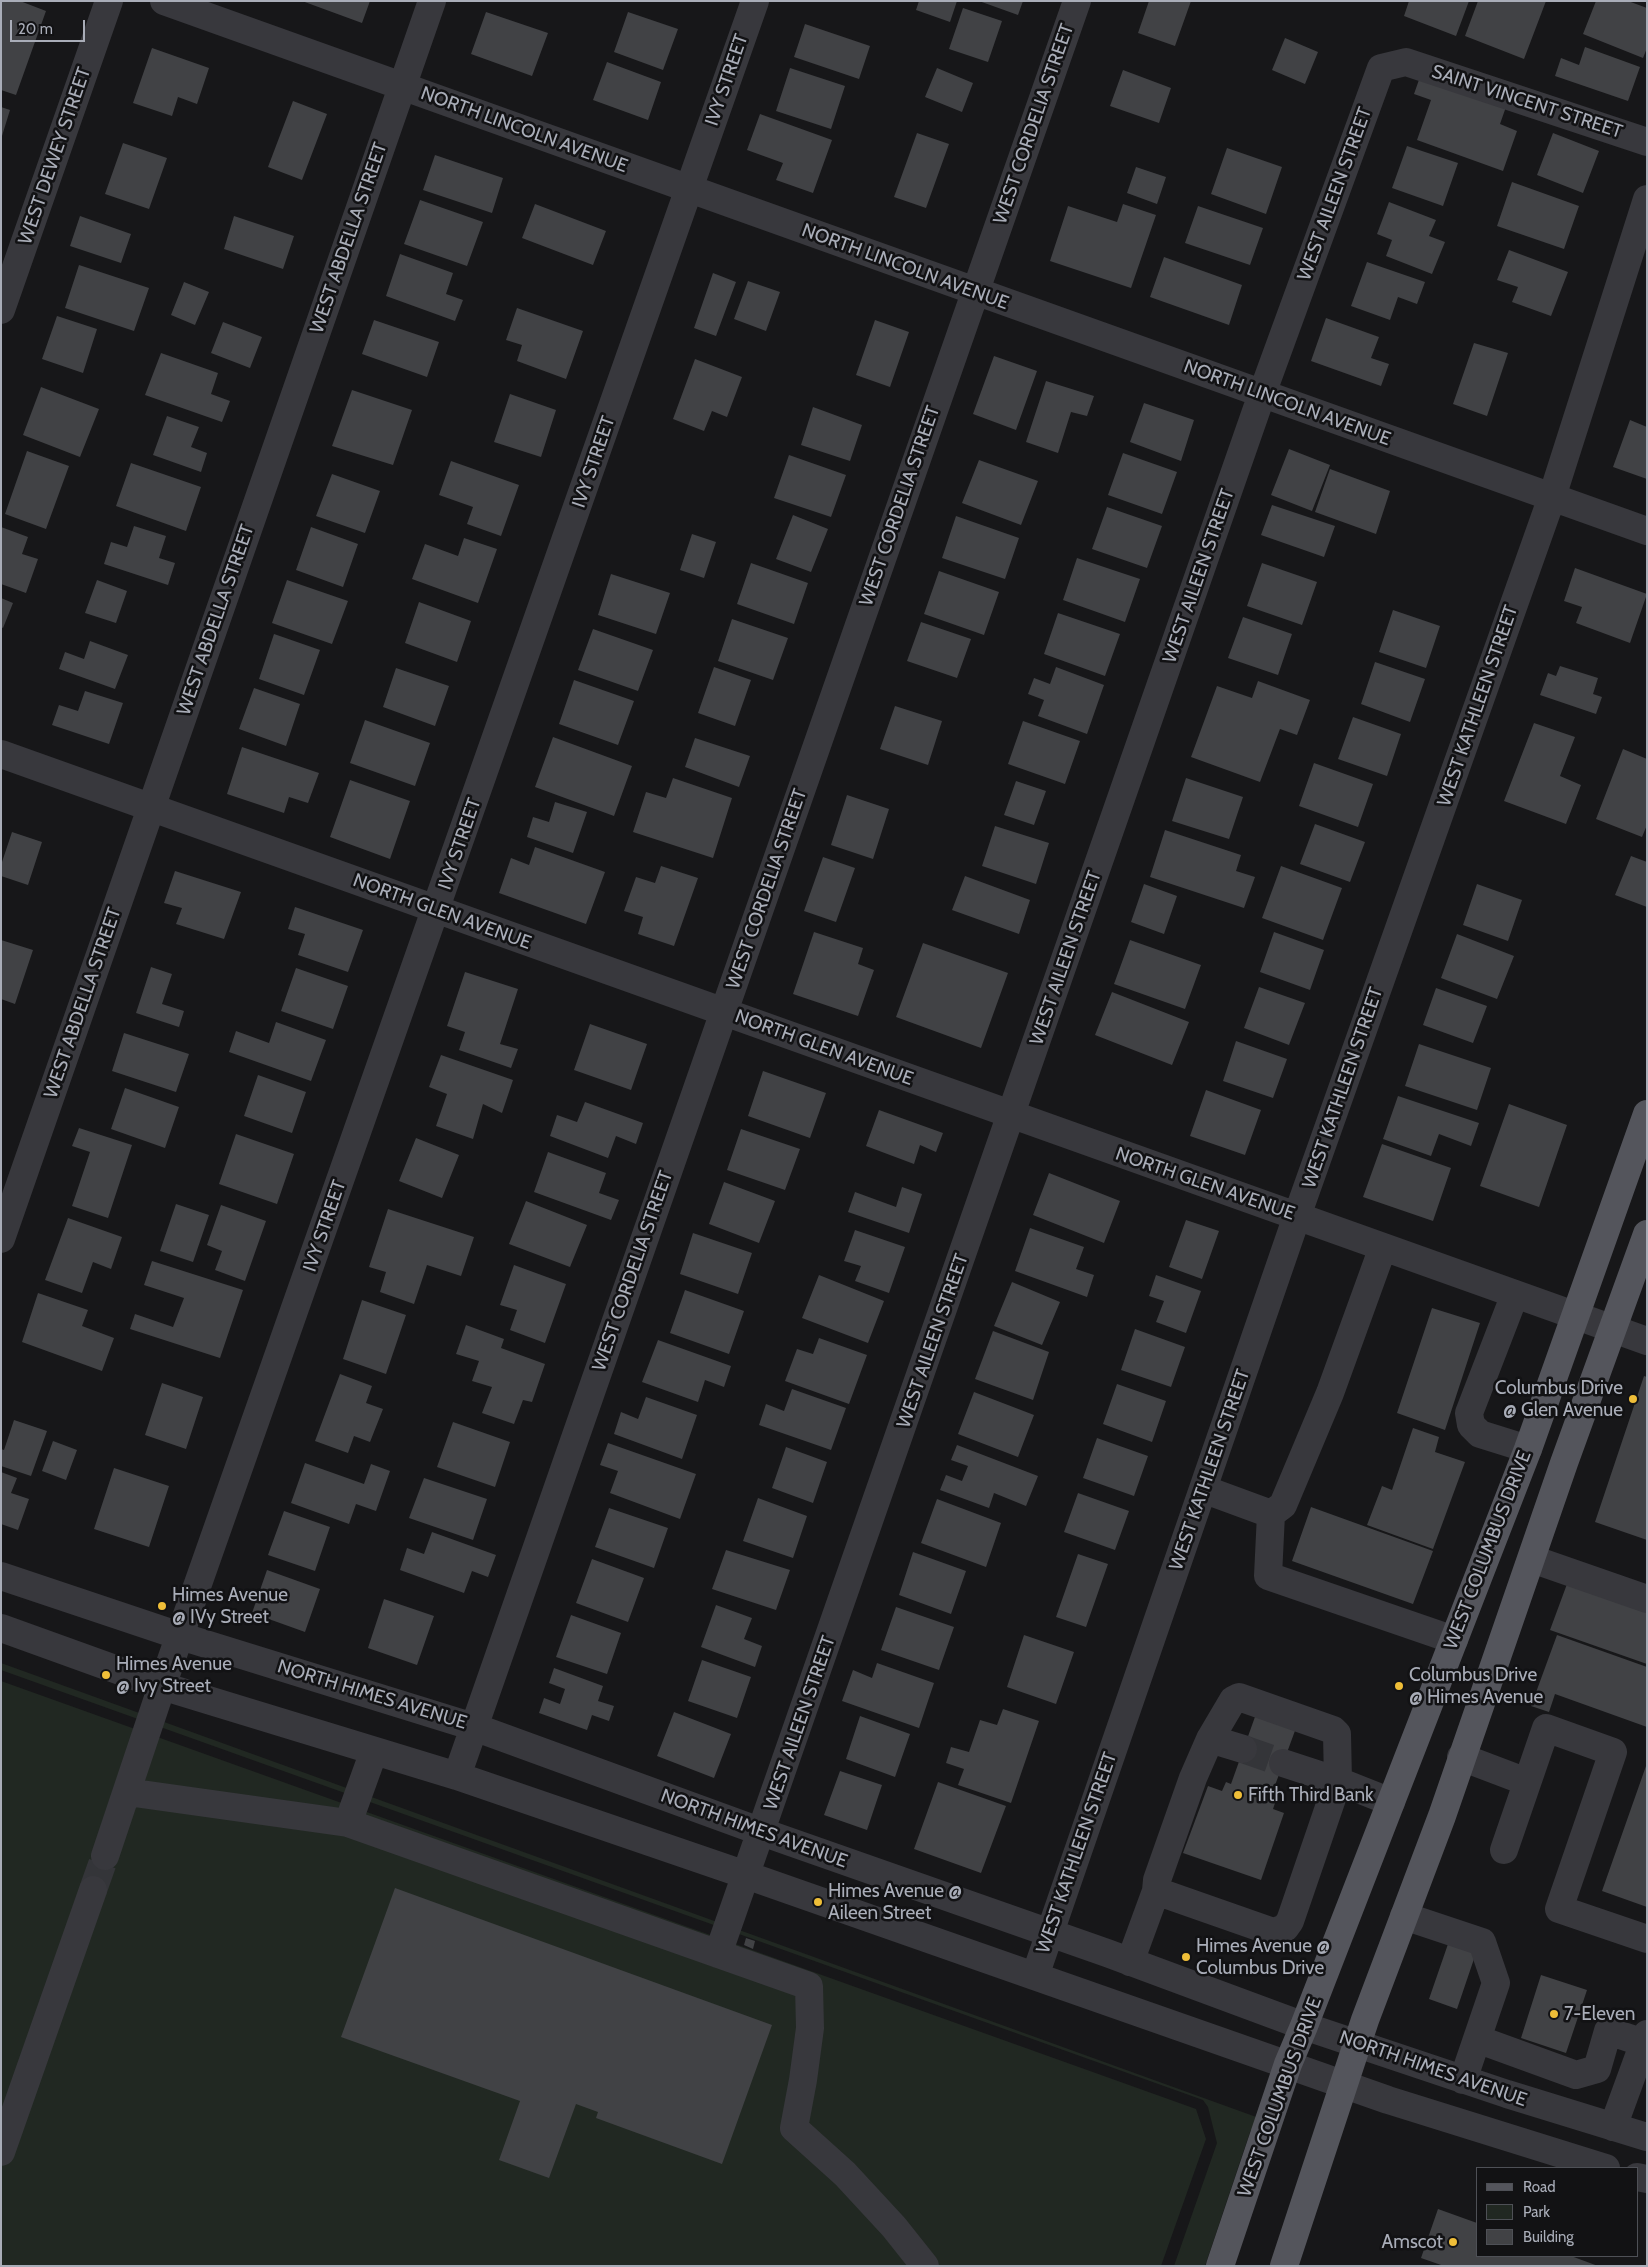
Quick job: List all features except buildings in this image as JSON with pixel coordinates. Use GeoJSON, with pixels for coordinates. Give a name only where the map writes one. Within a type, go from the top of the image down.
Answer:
{"type":"FeatureCollection","features":[{"type":"Feature","properties":{"kind":"main road","name":"WEST COLUMBUS DRIVE"},"geometry":{"type":"LineString","coordinates":[[1220,2266],[1288,2064],[1528,1449],[1647,1114]]}},
{"type":"Feature","properties":{"kind":"main road"},"geometry":{"type":"LineString","coordinates":[[1284,2266],[1357,2044],[1442,1816],[1461,1757],[1647,1234]]}},
{"type":"Feature","properties":{"kind":"street","name":"WEST DEWEY STREET"},"geometry":{"type":"LineString","coordinates":[[1,310],[109,1]]}},
{"type":"Feature","properties":{"kind":"street","name":"NORTH LINCOLN AVENUE"},"geometry":{"type":"LineString","coordinates":[[164,1],[1647,531]]}},
{"type":"Feature","properties":{"kind":"street","name":"WEST ABDELLA STREET"},"geometry":{"type":"LineString","coordinates":[[1,1239],[432,1]]}},
{"type":"Feature","properties":{"kind":"street","name":"IVY STREET"},"geometry":{"type":"LineString","coordinates":[[105,1856],[162,1686],[437,910],[755,1]]}},
{"type":"Feature","properties":{"kind":"street","name":"WEST CORDELIA STREET"},"geometry":{"type":"LineString","coordinates":[[457,1776],[1077,1]]}},
{"type":"Feature","properties":{"kind":"street","name":"SAINT VINCENT STREET"},"geometry":{"type":"LineString","coordinates":[[1406,62],[1647,142]]}},
{"type":"Feature","properties":{"kind":"street","name":"WEST AILEEN STREET"},"geometry":{"type":"LineString","coordinates":[[718,1954],[1262,394],[1381,68],[1406,62]]}},
{"type":"Feature","properties":{"kind":"street","name":"WEST KATHLEEN STREET"},"geometry":{"type":"LineString","coordinates":[[1035,1976],[1297,1216],[1552,497],[1647,199]]}},
{"type":"Feature","properties":{"kind":"street","name":"NORTH GLEN AVENUE"},"geometry":{"type":"LineString","coordinates":[[1,754],[1647,1341]]}},
{"type":"Feature","properties":{"kind":"street"},"geometry":{"type":"LineString","coordinates":[[1271,1514],[1283,1505],[1330,1393],[1383,1247]]}},
{"type":"Feature","properties":{"kind":"street"},"geometry":{"type":"LineString","coordinates":[[1515,1294],[1469,1413],[1471,1425],[1480,1434],[1528,1449]]}},
{"type":"Feature","properties":{"kind":"street"},"geometry":{"type":"LineString","coordinates":[[1203,1489],[1271,1514]]}},
{"type":"Feature","properties":{"kind":"street"},"geometry":{"type":"LineString","coordinates":[[1271,1514],[1268,1576],[1454,1640]]}},
{"type":"Feature","properties":{"kind":"street"},"geometry":{"type":"LineString","coordinates":[[1532,1559],[1647,1599]]}},
{"type":"Feature","properties":{"kind":"street","name":"NORTH HIMES AVENUE"},"geometry":{"type":"LineString","coordinates":[[1,1576],[180,1636],[474,1727],[1304,2026],[1463,2080],[1647,2137]]}},
{"type":"Feature","properties":{"kind":"street"},"geometry":{"type":"LineString","coordinates":[[1,1628],[162,1686],[457,1776],[746,1875],[1259,2056],[1288,2064],[1549,2160],[1599,2167]]}},
{"type":"Feature","properties":{"kind":"street"},"geometry":{"type":"LineString","coordinates":[[1130,1962],[1156,1891],[1158,1880],[1193,1778],[1210,1739],[1233,1700],[1239,1698],[1333,1730],[1339,1737],[1338,1781],[1290,1921],[1285,1928],[1272,1932],[1156,1891]]}},
{"type":"Feature","properties":{"kind":"street"},"geometry":{"type":"LineString","coordinates":[[1504,1850],[1546,1728],[1613,1752],[1559,1909],[1647,1940]]}},
{"type":"Feature","properties":{"kind":"street"},"geometry":{"type":"LineString","coordinates":[[1210,1739],[1243,1749]]}},
{"type":"Feature","properties":{"kind":"street"},"geometry":{"type":"LineString","coordinates":[[348,1823],[374,1751]]}},
{"type":"Feature","properties":{"kind":"street"},"geometry":{"type":"LineString","coordinates":[[1461,1757],[1527,1782]]}},
{"type":"Feature","properties":{"kind":"street"},"geometry":{"type":"LineString","coordinates":[[1284,1763],[1338,1781],[1391,1802]]}},
{"type":"Feature","properties":{"kind":"street"},"geometry":{"type":"LineString","coordinates":[[127,1792],[348,1823],[809,1986],[810,2028],[794,2128],[845,2174],[894,2227],[925,2266]]}},
{"type":"Feature","properties":{"kind":"street"},"geometry":{"type":"LineString","coordinates":[[1,2152],[93,1890]]}},
{"type":"Feature","properties":{"kind":"street"},"geometry":{"type":"LineString","coordinates":[[1404,1916],[1482,1942],[1496,1983],[1463,2080]]}},
{"type":"Feature","properties":{"kind":"street"},"geometry":{"type":"LineString","coordinates":[[1477,2039],[1576,2075],[1597,2069],[1608,2031],[1645,2038],[1613,2127]]}},
{"type":"Feature","properties":{"kind":"green space"},"geometry":{"type":"Polygon","coordinates":[[[1,1663],[1259,2118],[1250,2132],[1205,2266],[1174,2266],[1217,2143],[1208,2107],[1203,2100],[1,1670],[1,1663]]]}},
{"type":"Feature","properties":{"kind":"green space"},"geometry":{"type":"Polygon","coordinates":[[[1,1681],[1196,2109],[1206,2139],[1161,2266],[1,2266],[1,1681]]]}},
{"type":"Feature","properties":{"kind":"tunnel"},"geometry":{"type":"LineString","coordinates":[[1243,1749],[1283,1763]]}},
{"type":"Feature","properties":{"kind":"tunnel"},"geometry":{"type":"LineString","coordinates":[[93,1890],[105,1856]]}},
{"type":"Feature","properties":{"kind":"place","name":"Columbus Drive @ Glen Avenue"},"geometry":{"type":"Point","coordinates":[1633,1399]}},
{"type":"Feature","properties":{"kind":"place","name":"Himes Avenue @ IVy Street"},"geometry":{"type":"Point","coordinates":[162,1606]}},
{"type":"Feature","properties":{"kind":"place","name":"Himes Avenue @ Ivy Street"},"geometry":{"type":"Point","coordinates":[106,1675]}},
{"type":"Feature","properties":{"kind":"place","name":"Columbus Drive @ Himes Avenue"},"geometry":{"type":"Point","coordinates":[1399,1686]}},
{"type":"Feature","properties":{"kind":"place","name":"Fifth Third Bank"},"geometry":{"type":"Point","coordinates":[1238,1795]}},
{"type":"Feature","properties":{"kind":"place","name":"Himes Avenue @ Aileen Street"},"geometry":{"type":"Point","coordinates":[818,1902]}},
{"type":"Feature","properties":{"kind":"place","name":"Himes Avenue @ Columbus Drive"},"geometry":{"type":"Point","coordinates":[1186,1957]}},
{"type":"Feature","properties":{"kind":"place","name":"7-Eleven"},"geometry":{"type":"Point","coordinates":[1554,2014]}},
{"type":"Feature","properties":{"kind":"place","name":"Amscot"},"geometry":{"type":"Point","coordinates":[1453,2242]}}]}
